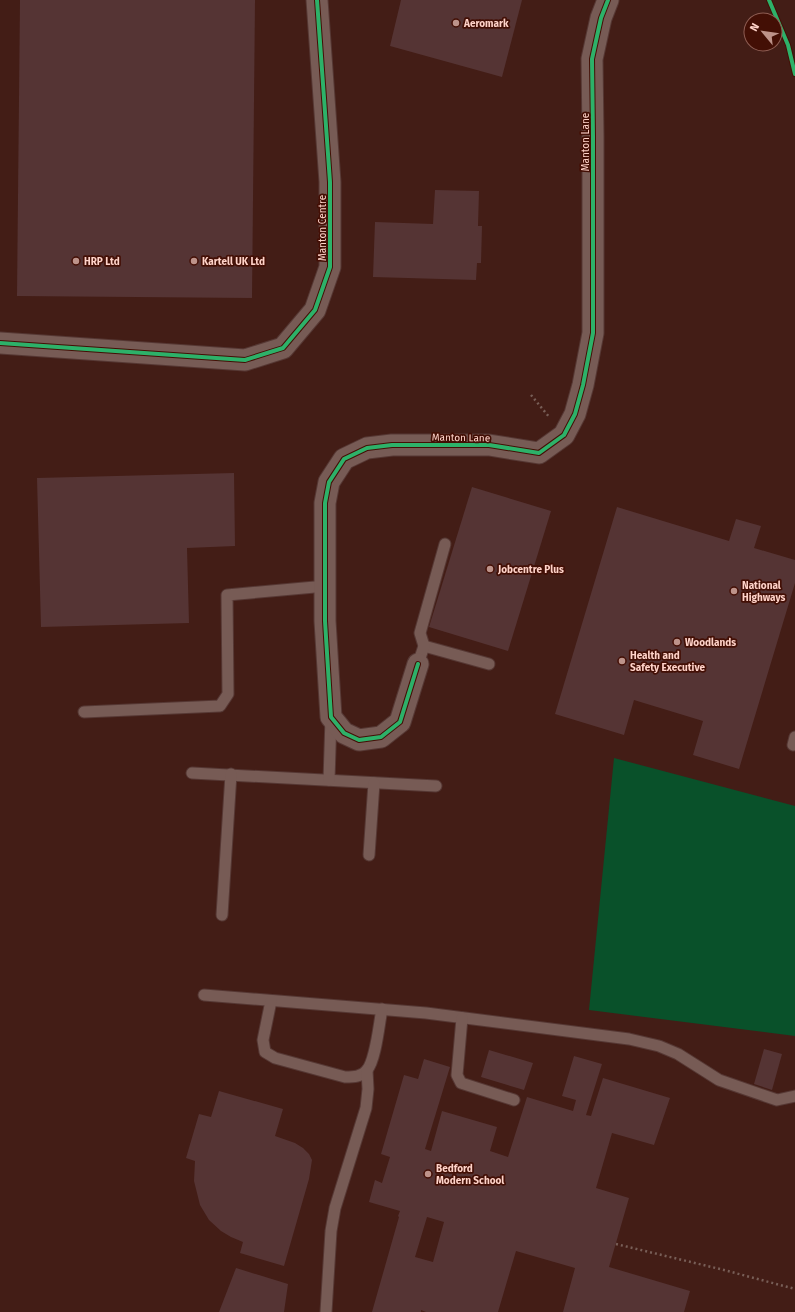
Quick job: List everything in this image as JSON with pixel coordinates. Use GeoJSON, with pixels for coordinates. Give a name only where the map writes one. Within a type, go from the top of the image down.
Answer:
{"type":"FeatureCollection","features":[{"type":"Feature","properties":{"kind":"street","name":"Manton Centre"},"geometry":{"type":"LineString","coordinates":[[0,343],[245,360],[284,348],[315,310],[330,267],[330,182],[318,0]]}},
{"type":"Feature","properties":{"kind":"street","name":"Manton Lane"},"geometry":{"type":"LineString","coordinates":[[331,716],[325,621],[325,503],[329,482],[344,459],[367,448],[392,445],[489,445],[539,453],[564,435],[575,414],[583,385],[592,333],[594,136],[592,59],[601,18],[608,0]]}},
{"type":"Feature","properties":{"kind":"street"},"geometry":{"type":"LineString","coordinates":[[331,716],[344,733],[359,740],[381,737],[400,722],[421,655]]}},
{"type":"Feature","properties":{"kind":"lane"},"geometry":{"type":"LineString","coordinates":[[445,544],[420,633],[421,655],[489,664]]}},
{"type":"Feature","properties":{"kind":"lane"},"geometry":{"type":"LineString","coordinates":[[84,712],[220,706],[228,694],[227,595],[326,586]]}},
{"type":"Feature","properties":{"kind":"lane"},"geometry":{"type":"LineString","coordinates":[[329,780],[331,716]]}},
{"type":"Feature","properties":{"kind":"lane"},"geometry":{"type":"LineString","coordinates":[[192,773],[436,786]]}},
{"type":"Feature","properties":{"kind":"lane"},"geometry":{"type":"LineString","coordinates":[[222,915],[231,774]]}},
{"type":"Feature","properties":{"kind":"lane"},"geometry":{"type":"LineString","coordinates":[[368,855],[374,783]]}},
{"type":"Feature","properties":{"kind":"lane"},"geometry":{"type":"LineString","coordinates":[[204,995],[382,1009],[637,1041],[659,1046],[678,1054],[726,1083],[777,1100],[795,1096]]}},
{"type":"Feature","properties":{"kind":"lane"},"geometry":{"type":"LineString","coordinates":[[271,1001],[263,1040],[265,1052],[275,1058],[345,1077],[356,1077],[367,1070],[373,1061],[382,1009]]}},
{"type":"Feature","properties":{"kind":"lane"},"geometry":{"type":"LineString","coordinates":[[462,1018],[457,1075],[461,1083],[514,1100]]}},
{"type":"Feature","properties":{"kind":"lane"},"geometry":{"type":"LineString","coordinates":[[326,1312],[331,1231],[334,1208],[366,1108],[368,1089],[367,1070]]}},
{"type":"Feature","properties":{"kind":"path"},"geometry":{"type":"LineString","coordinates":[[531,395],[564,435]]}},
{"type":"Feature","properties":{"kind":"path"},"geometry":{"type":"LineString","coordinates":[[616,1244],[795,1289]]}},
{"type":"Feature","properties":{"kind":"green space"},"geometry":{"type":"Polygon","coordinates":[[[614,758],[795,806],[795,1036],[589,1010],[614,758]]]}},
{"type":"Feature","properties":{"kind":"building"},"geometry":{"type":"Polygon","coordinates":[[[20,0],[255,0],[252,298],[17,296],[20,0]]]}},
{"type":"Feature","properties":{"kind":"building","name":"Aeromark"},"geometry":{"type":"Polygon","coordinates":[[[401,0],[522,0],[502,77],[390,46],[401,0]]]}},
{"type":"Feature","properties":{"kind":"building"},"geometry":{"type":"Polygon","coordinates":[[[435,190],[479,191],[478,226],[482,226],[481,263],[477,263],[476,280],[373,277],[375,222],[433,224],[435,190]]]}},
{"type":"Feature","properties":{"kind":"building"},"geometry":{"type":"Polygon","coordinates":[[[234,473],[235,546],[187,548],[189,623],[41,627],[37,478],[234,473]]]}},
{"type":"Feature","properties":{"kind":"building","name":"Jobcentre Plus"},"geometry":{"type":"Polygon","coordinates":[[[472,487],[551,511],[508,651],[429,627],[472,487]]]}},
{"type":"Feature","properties":{"kind":"building","name":"Woodlands"},"geometry":{"type":"Polygon","coordinates":[[[617,507],[729,541],[736,519],[761,526],[754,548],[795,560],[795,583],[739,769],[693,755],[703,721],[634,700],[624,735],[555,714],[617,507]]]}},
{"type":"Feature","properties":{"kind":"building"},"geometry":{"type":"Polygon","coordinates":[[[764,1049],[782,1054],[772,1090],[754,1084],[764,1049]]]}},
{"type":"Feature","properties":{"kind":"building"},"geometry":{"type":"Polygon","coordinates":[[[489,1050],[533,1063],[524,1090],[481,1077],[489,1050]]]}},
{"type":"Feature","properties":{"kind":"building"},"geometry":{"type":"Polygon","coordinates":[[[574,1056],[602,1064],[586,1115],[591,1116],[603,1078],[670,1098],[654,1145],[612,1133],[596,1188],[629,1198],[609,1267],[690,1291],[684,1312],[563,1312],[575,1268],[516,1251],[498,1312],[426,1312],[421,1310],[421,1312],[372,1312],[400,1211],[369,1202],[375,1180],[382,1183],[390,1157],[381,1154],[404,1075],[418,1079],[424,1059],[450,1067],[425,1149],[431,1151],[442,1111],[497,1127],[490,1151],[508,1157],[527,1097],[573,1111],[576,1100],[562,1096],[574,1056]],[[427,1217],[415,1257],[433,1262],[444,1222],[427,1217]]]}},
{"type":"Feature","properties":{"kind":"building"},"geometry":{"type":"Polygon","coordinates":[[[219,1091],[283,1109],[275,1136],[295,1143],[303,1148],[312,1160],[309,1179],[284,1266],[240,1253],[243,1242],[221,1231],[209,1220],[200,1205],[194,1181],[195,1161],[186,1158],[199,1114],[211,1117],[219,1091]]]}},
{"type":"Feature","properties":{"kind":"building"},"geometry":{"type":"Polygon","coordinates":[[[236,1268],[288,1284],[284,1312],[219,1312],[236,1268]]]}},
{"type":"Feature","properties":{"kind":"cycle path"},"geometry":{"type":"LineString","coordinates":[[0,343],[245,360],[283,348],[315,310],[330,267],[330,182],[317,0]]}},
{"type":"Feature","properties":{"kind":"cycle path"},"geometry":{"type":"LineString","coordinates":[[418,664],[400,722],[381,737],[359,740],[344,733],[331,717],[325,621],[325,503],[329,482],[344,459],[367,448],[392,445],[489,445],[539,453],[564,435],[575,414],[583,385],[593,333],[592,59],[601,18],[608,0]]}},
{"type":"Feature","properties":{"kind":"cycle path"},"geometry":{"type":"LineString","coordinates":[[769,0],[788,45],[795,74]]}},
{"type":"Feature","properties":{"kind":"place","name":"Aeromark"},"geometry":{"type":"Point","coordinates":[456,23]}},
{"type":"Feature","properties":{"kind":"place","name":"HRP Ltd"},"geometry":{"type":"Point","coordinates":[76,261]}},
{"type":"Feature","properties":{"kind":"place","name":"Kartell UK Ltd"},"geometry":{"type":"Point","coordinates":[194,261]}},
{"type":"Feature","properties":{"kind":"place","name":"Jobcentre Plus"},"geometry":{"type":"Point","coordinates":[490,569]}},
{"type":"Feature","properties":{"kind":"place","name":"National Highways"},"geometry":{"type":"Point","coordinates":[734,591]}},
{"type":"Feature","properties":{"kind":"place","name":"Woodlands"},"geometry":{"type":"Point","coordinates":[677,642]}},
{"type":"Feature","properties":{"kind":"place","name":"Health and Safety Executive"},"geometry":{"type":"Point","coordinates":[622,661]}},
{"type":"Feature","properties":{"kind":"place","name":"Bedford Modern School"},"geometry":{"type":"Point","coordinates":[428,1174]}}]}
